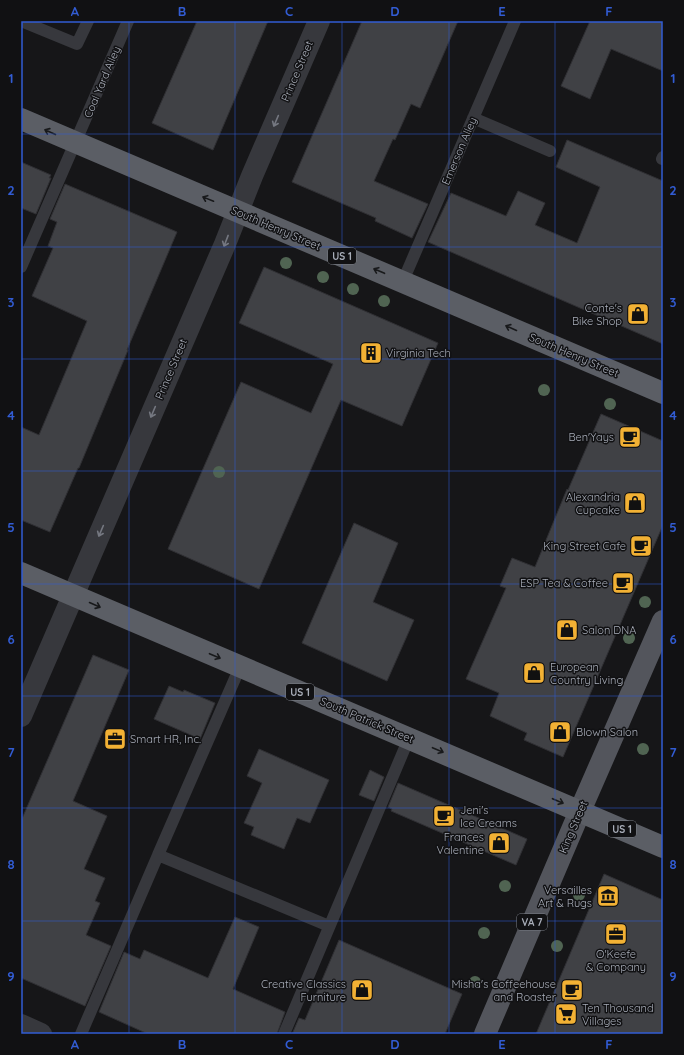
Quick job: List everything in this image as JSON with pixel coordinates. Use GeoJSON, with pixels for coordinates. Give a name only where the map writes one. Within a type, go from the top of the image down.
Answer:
{"type":"FeatureCollection","features":[{"type":"Feature","properties":{"kind":"highway","name":"South Henry Street"},"geometry":{"type":"LineString","coordinates":[[21,119],[663,393]]}},
{"type":"Feature","properties":{"kind":"highway","name":"South Patrick Street"},"geometry":{"type":"LineString","coordinates":[[21,573],[580,811]]}},
{"type":"Feature","properties":{"kind":"highway","name":"US 1"},"geometry":{"type":"LineString","coordinates":[[580,811],[663,847]]}},
{"type":"Feature","properties":{"kind":"main road","name":"King Street"},"geometry":{"type":"LineString","coordinates":[[485,1034],[663,621]]}},
{"type":"Feature","properties":{"kind":"street","name":"Prince Street"},"geometry":{"type":"LineString","coordinates":[[21,716],[225,244],[319,21]]}},
{"type":"Feature","properties":{"kind":"street"},"geometry":{"type":"LineString","coordinates":[[21,1025],[41,1034]]}},
{"type":"Feature","properties":{"kind":"lane"},"geometry":{"type":"LineString","coordinates":[[21,21],[77,44],[88,21]]}},
{"type":"Feature","properties":{"kind":"lane","name":"Coal Yard Alley"},"geometry":{"type":"LineString","coordinates":[[21,267],[128,21]]}},
{"type":"Feature","properties":{"kind":"lane","name":"Emerson Alley"},"geometry":{"type":"LineString","coordinates":[[403,281],[515,21]]}},
{"type":"Feature","properties":{"kind":"lane"},"geometry":{"type":"LineString","coordinates":[[473,118],[550,151]]}},
{"type":"Feature","properties":{"kind":"lane"},"geometry":{"type":"LineString","coordinates":[[80,1034],[240,667]]}},
{"type":"Feature","properties":{"kind":"lane"},"geometry":{"type":"LineString","coordinates":[[284,1034],[409,738]]}},
{"type":"Feature","properties":{"kind":"lane"},"geometry":{"type":"LineString","coordinates":[[158,855],[329,926]]}},
{"type":"Feature","properties":{"kind":"building"},"geometry":{"type":"Polygon","coordinates":[[[197,21],[268,21],[213,150],[152,123],[197,21]]]}},
{"type":"Feature","properties":{"kind":"building"},"geometry":{"type":"Polygon","coordinates":[[[362,21],[458,21],[420,108],[411,104],[374,181],[428,204],[412,238],[375,221],[376,218],[292,182],[362,21]]]}},
{"type":"Feature","properties":{"kind":"building"},"geometry":{"type":"Polygon","coordinates":[[[590,21],[663,21],[663,71],[611,49],[590,99],[561,86],[590,21]]]}},
{"type":"Feature","properties":{"kind":"building"},"geometry":{"type":"Polygon","coordinates":[[[567,140],[663,181],[663,344],[428,242],[451,193],[506,216],[518,191],[545,203],[535,225],[577,243],[600,187],[556,167],[567,140]]]}},
{"type":"Feature","properties":{"kind":"building"},"geometry":{"type":"Polygon","coordinates":[[[21,162],[51,175],[36,214],[21,208],[21,162]]]}},
{"type":"Feature","properties":{"kind":"building"},"geometry":{"type":"Polygon","coordinates":[[[65,184],[177,232],[79,468],[50,532],[21,520],[21,427],[39,435],[87,321],[32,296],[53,248],[48,246],[57,222],[50,219],[65,184]]]}},
{"type":"Feature","properties":{"kind":"building"},"geometry":{"type":"Polygon","coordinates":[[[264,267],[438,343],[402,426],[341,400],[259,589],[168,549],[241,382],[311,413],[333,364],[239,323],[264,267]]]}},
{"type":"Feature","properties":{"kind":"building"},"geometry":{"type":"Polygon","coordinates":[[[601,414],[663,441],[663,525],[563,757],[524,740],[527,733],[490,716],[499,693],[466,679],[506,588],[500,586],[512,558],[535,567],[567,489],[568,490],[601,414]]]}},
{"type":"Feature","properties":{"kind":"building"},"geometry":{"type":"Polygon","coordinates":[[[354,523],[398,543],[373,602],[414,620],[387,681],[302,643],[354,523]]]}},
{"type":"Feature","properties":{"kind":"building"},"geometry":{"type":"Polygon","coordinates":[[[93,655],[129,670],[73,801],[107,816],[84,869],[105,878],[95,901],[100,903],[86,935],[111,946],[85,1006],[21,978],[21,821],[93,655]]]}},
{"type":"Feature","properties":{"kind":"building"},"geometry":{"type":"Polygon","coordinates":[[[169,686],[183,692],[184,690],[215,703],[200,739],[154,719],[169,686]]]}},
{"type":"Feature","properties":{"kind":"building"},"geometry":{"type":"Polygon","coordinates":[[[259,749],[329,780],[310,823],[297,818],[284,849],[251,835],[254,827],[244,823],[262,783],[247,776],[259,749]]]}},
{"type":"Feature","properties":{"kind":"building"},"geometry":{"type":"Polygon","coordinates":[[[370,770],[384,777],[374,801],[359,795],[370,770]]]}},
{"type":"Feature","properties":{"kind":"building"},"geometry":{"type":"Polygon","coordinates":[[[398,783],[527,839],[516,865],[391,811],[392,809],[388,807],[398,783]]]}},
{"type":"Feature","properties":{"kind":"building"},"geometry":{"type":"Polygon","coordinates":[[[604,874],[663,900],[663,1034],[536,1034],[604,874]]]}},
{"type":"Feature","properties":{"kind":"building"},"geometry":{"type":"Polygon","coordinates":[[[235,917],[259,927],[233,989],[285,1012],[277,1034],[148,1034],[99,1012],[124,952],[140,959],[144,950],[208,978],[235,917]]]}},
{"type":"Feature","properties":{"kind":"building","name":"Creative Classics Furniture"},"geometry":{"type":"Polygon","coordinates":[[[339,940],[462,994],[445,1034],[292,1034],[299,1018],[305,1020],[339,940]]]}},
{"type":"Feature","properties":{"kind":"place","name":"Conte's Bike Shop"},"geometry":{"type":"Point","coordinates":[638,314]}},
{"type":"Feature","properties":{"kind":"place","name":"Virginia Tech"},"geometry":{"type":"Point","coordinates":[371,353]}},
{"type":"Feature","properties":{"kind":"place","name":"Ben'Yays"},"geometry":{"type":"Point","coordinates":[630,437]}},
{"type":"Feature","properties":{"kind":"place","name":"Alexandria Cupcake"},"geometry":{"type":"Point","coordinates":[635,503]}},
{"type":"Feature","properties":{"kind":"place","name":"King Street Cafe"},"geometry":{"type":"Point","coordinates":[641,546]}},
{"type":"Feature","properties":{"kind":"place","name":"ESP Tea & Coffee"},"geometry":{"type":"Point","coordinates":[623,583]}},
{"type":"Feature","properties":{"kind":"place","name":"Salon DNA"},"geometry":{"type":"Point","coordinates":[567,630]}},
{"type":"Feature","properties":{"kind":"place","name":"European Country Living"},"geometry":{"type":"Point","coordinates":[534,673]}},
{"type":"Feature","properties":{"kind":"place","name":"Blown Salon"},"geometry":{"type":"Point","coordinates":[560,732]}},
{"type":"Feature","properties":{"kind":"place","name":"Smart HR, Inc."},"geometry":{"type":"Point","coordinates":[115,739]}},
{"type":"Feature","properties":{"kind":"place","name":"Jeni's Ice Creams"},"geometry":{"type":"Point","coordinates":[444,816]}},
{"type":"Feature","properties":{"kind":"place","name":"Frances Valentine"},"geometry":{"type":"Point","coordinates":[499,843]}},
{"type":"Feature","properties":{"kind":"place","name":"Versailles Art & Rugs"},"geometry":{"type":"Point","coordinates":[608,896]}},
{"type":"Feature","properties":{"kind":"place","name":"O'Keefe & Company"},"geometry":{"type":"Point","coordinates":[616,934]}},
{"type":"Feature","properties":{"kind":"place","name":"Creative Classics Furniture"},"geometry":{"type":"Point","coordinates":[362,990]}},
{"type":"Feature","properties":{"kind":"place","name":"Misha's Coffeehouse and Roaster"},"geometry":{"type":"Point","coordinates":[572,990]}},
{"type":"Feature","properties":{"kind":"place","name":"Ten Thousand Villages"},"geometry":{"type":"Point","coordinates":[566,1014]}}]}
